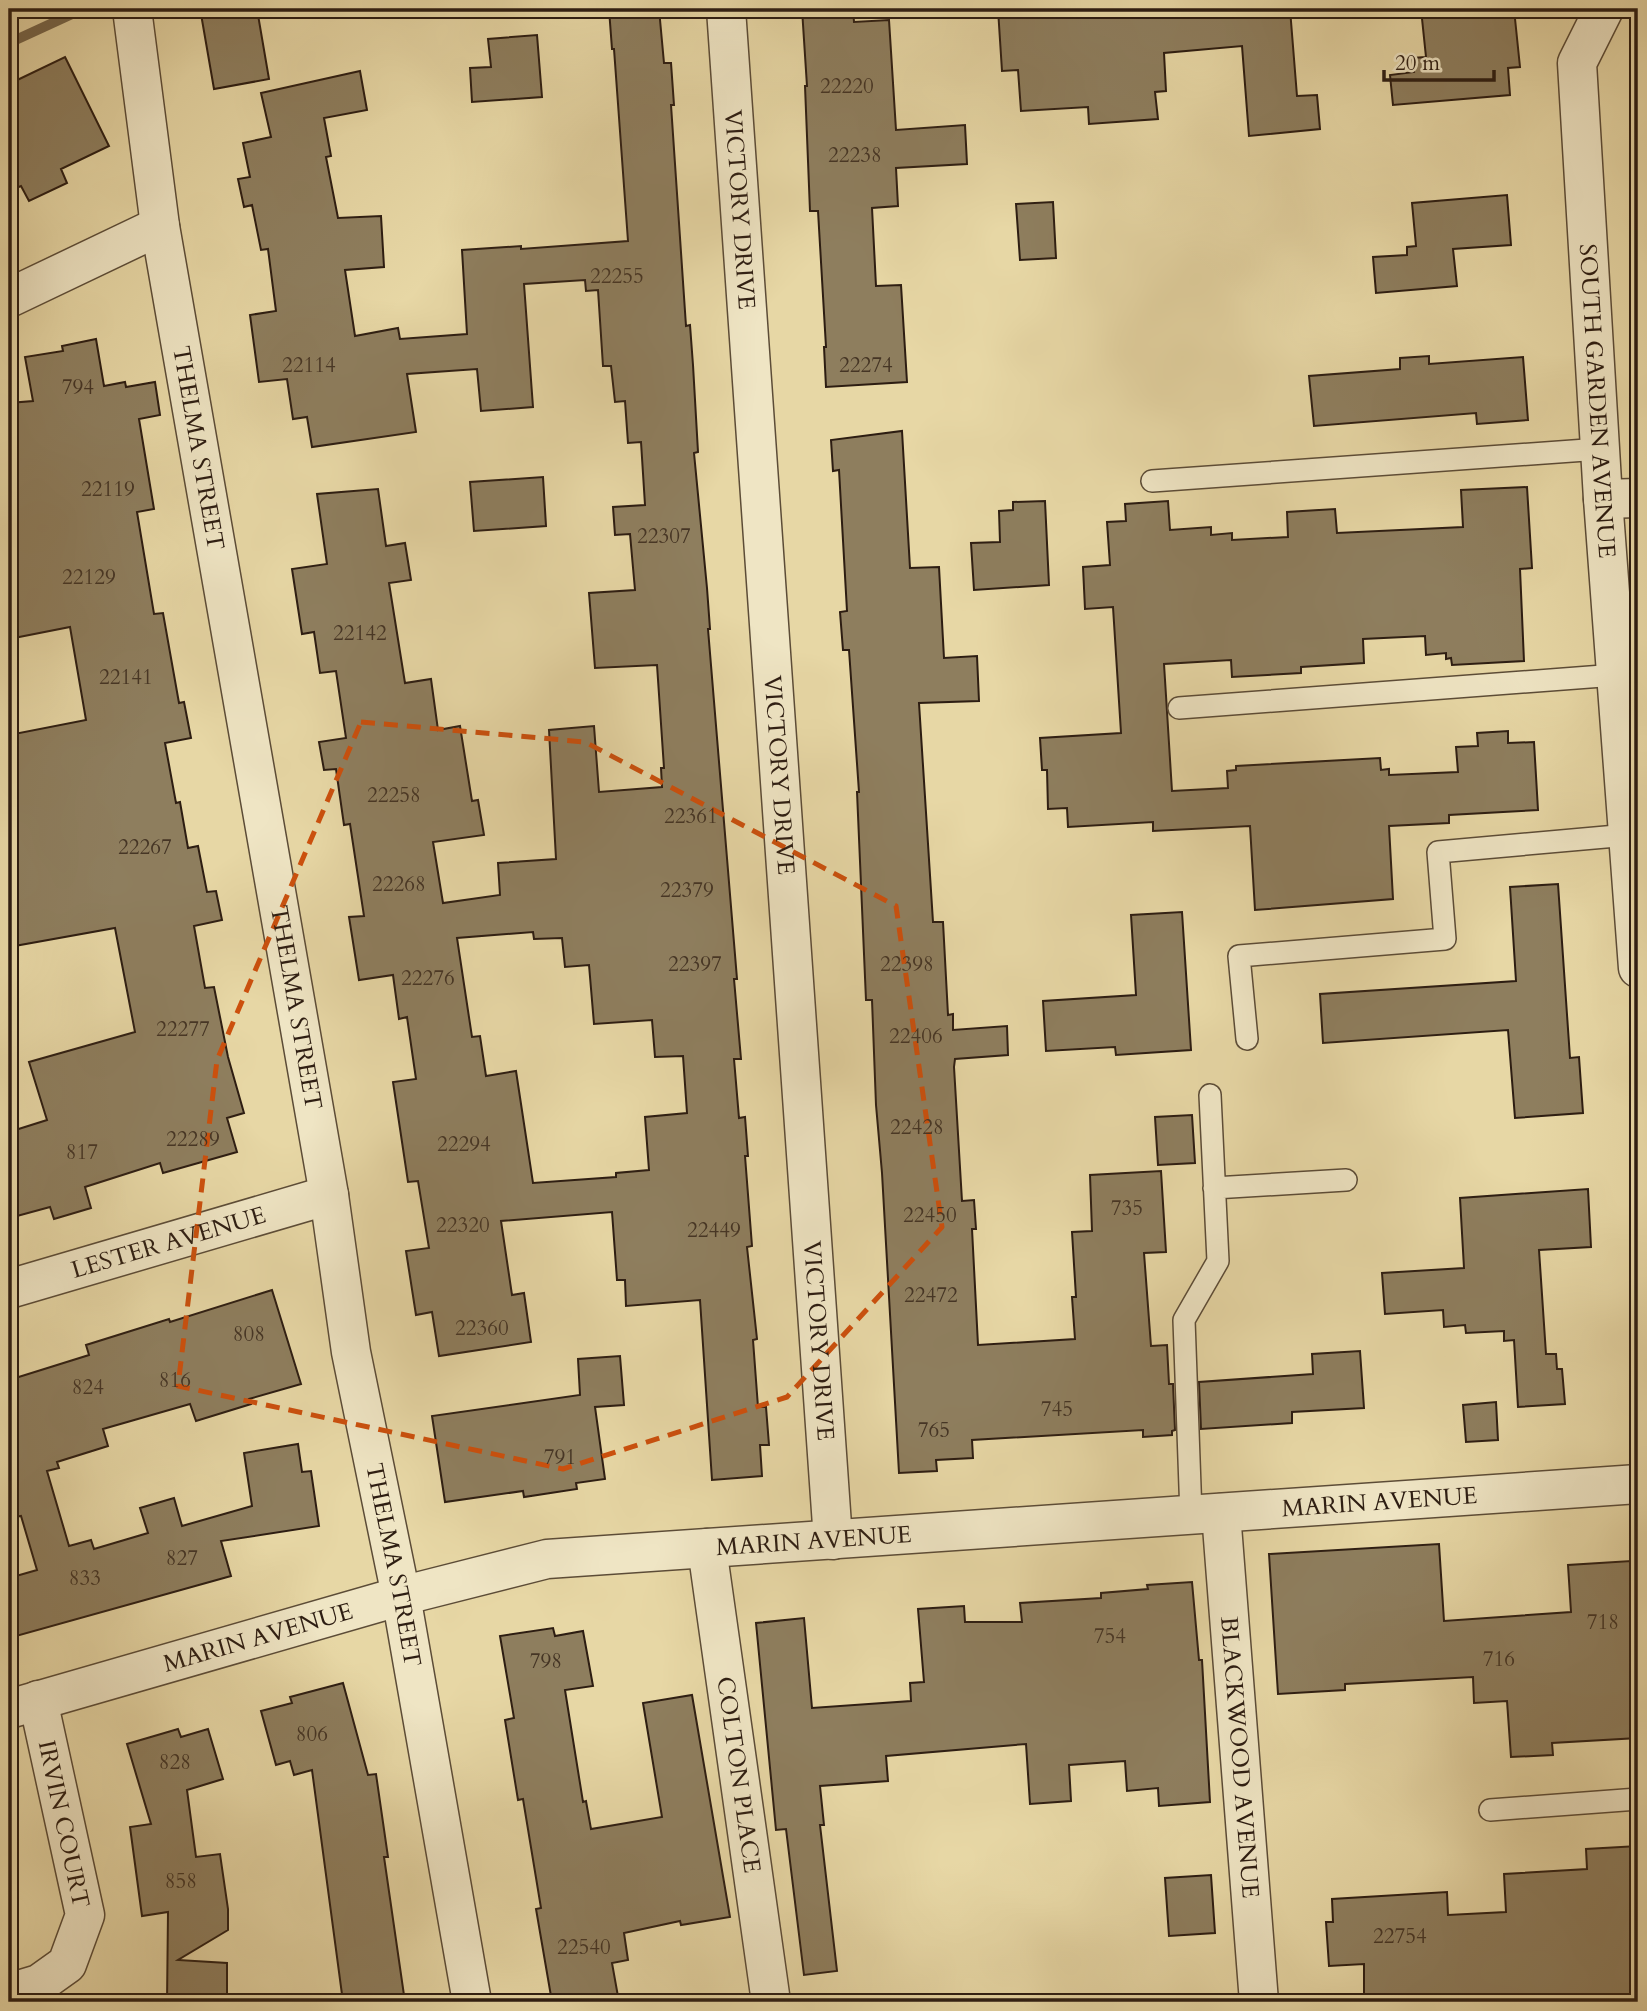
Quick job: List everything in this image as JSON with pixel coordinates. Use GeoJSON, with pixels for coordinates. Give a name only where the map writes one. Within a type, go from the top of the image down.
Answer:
{"type":"FeatureCollection","features":[{"type":"Feature","properties":{"kind":"street","name":"THELMA STREET"},"geometry":{"type":"LineString","coordinates":[[132,9],[160,226],[329,1195],[351,1352],[401,1596],[472,2002]]}},
{"type":"Feature","properties":{"kind":"street","name":"VICTORY DRIVE"},"geometry":{"type":"LineString","coordinates":[[726,9],[833,1540]]}},
{"type":"Feature","properties":{"kind":"street","name":"SOUTH GARDEN AVENUE"},"geometry":{"type":"LineString","coordinates":[[1604,9],[1577,63],[1600,449],[1620,499],[1616,675],[1638,968]]}},
{"type":"Feature","properties":{"kind":"street"},"geometry":{"type":"LineString","coordinates":[[9,298],[160,226]]}},
{"type":"Feature","properties":{"kind":"street","name":"LESTER AVENUE"},"geometry":{"type":"LineString","coordinates":[[9,1289],[329,1195]]}},
{"type":"Feature","properties":{"kind":"street","name":"MARIN AVENUE"},"geometry":{"type":"LineString","coordinates":[[24,1705],[401,1596],[547,1559],[1638,1484]]}},
{"type":"Feature","properties":{"kind":"street","name":"BLACKWOOD AVENUE"},"geometry":{"type":"LineString","coordinates":[[1206,1514],[1259,2002]]}},
{"type":"Feature","properties":{"kind":"street","name":"COLTON PLACE"},"geometry":{"type":"LineString","coordinates":[[707,1548],[771,2002]]}},
{"type":"Feature","properties":{"kind":"street","name":"IRVIN COURT"},"geometry":{"type":"LineString","coordinates":[[9,1993],[39,1984],[67,1964],[85,1915],[24,1705]]}},
{"type":"Feature","properties":{"kind":"lane"},"geometry":{"type":"LineString","coordinates":[[1152,481],[1600,449]]}},
{"type":"Feature","properties":{"kind":"lane"},"geometry":{"type":"LineString","coordinates":[[1179,708],[1616,675]]}},
{"type":"Feature","properties":{"kind":"lane"},"geometry":{"type":"LineString","coordinates":[[1247,1039],[1239,956],[1445,939],[1438,852],[1628,835]]}},
{"type":"Feature","properties":{"kind":"lane"},"geometry":{"type":"LineString","coordinates":[[1206,1514],[1184,1320],[1218,1261],[1210,1095]]}},
{"type":"Feature","properties":{"kind":"lane"},"geometry":{"type":"LineString","coordinates":[[1214,1188],[1346,1180]]}},
{"type":"Feature","properties":{"kind":"lane"},"geometry":{"type":"LineString","coordinates":[[1490,1810],[1638,1799]]}},
{"type":"Feature","properties":{"kind":"highlighted area"},"geometry":{"type":"Polygon","coordinates":[[[361,722],[585,742],[896,906],[942,1227],[787,1397],[563,1469],[178,1386],[217,1060],[361,722]]]}},
{"type":"Feature","properties":{"kind":"building"},"geometry":{"type":"Polygon","coordinates":[[[232,9],[257,9],[269,79],[214,89],[201,14],[232,9]]]}},
{"type":"Feature","properties":{"kind":"building"},"geometry":{"type":"Polygon","coordinates":[[[609,9],[659,9],[664,63],[671,63],[674,105],[671,105],[686,326],[690,325],[693,365],[698,452],[694,453],[737,979],[734,979],[741,1059],[734,1059],[739,1118],[745,1117],[748,1156],[745,1156],[752,1246],[747,1247],[757,1339],[753,1340],[758,1407],[766,1407],[769,1445],[760,1445],[762,1476],[712,1480],[700,1300],[626,1306],[625,1280],[617,1280],[612,1212],[501,1221],[512,1295],[524,1293],[531,1342],[439,1356],[432,1312],[416,1315],[406,1251],[429,1248],[418,1181],[408,1182],[393,1082],[416,1079],[407,1017],[399,1019],[393,975],[359,980],[349,917],[364,916],[350,824],[344,825],[336,769],[324,770],[319,742],[346,738],[336,671],[320,673],[314,632],[302,634],[292,569],[327,564],[317,494],[378,489],[386,546],[405,543],[411,580],[389,583],[405,683],[431,679],[438,730],[460,726],[472,801],[478,800],[484,835],[433,842],[443,903],[500,895],[498,863],[556,859],[549,730],[594,726],[599,792],[662,787],[661,768],[664,768],[657,665],[595,668],[589,593],[635,590],[630,534],[615,535],[613,507],[645,505],[641,442],[628,443],[625,401],[615,402],[611,366],[603,366],[598,290],[586,291],[585,280],[524,284],[533,407],[481,411],[477,369],[407,374],[416,432],[312,447],[307,417],[293,419],[287,379],[259,382],[250,315],[276,311],[268,249],[261,250],[252,205],[244,207],[238,179],[250,177],[243,143],[271,137],[261,93],[360,71],[367,110],[324,118],[331,156],[326,157],[338,218],[381,216],[384,267],[345,270],[355,336],[398,328],[400,339],[467,334],[462,250],[521,246],[521,249],[628,241],[609,9]],[[533,932],[457,938],[472,1037],[480,1036],[486,1076],[516,1071],[533,1183],[616,1177],[616,1173],[649,1170],[645,1117],[687,1113],[683,1056],[655,1057],[652,1020],[594,1024],[589,965],[565,967],[562,938],[534,939],[533,932]]]}},
{"type":"Feature","properties":{"kind":"building"},"geometry":{"type":"Polygon","coordinates":[[[802,9],[853,9],[854,22],[889,20],[896,130],[965,125],[967,164],[896,168],[898,206],[872,208],[876,286],[901,285],[907,382],[826,387],[818,211],[810,211],[802,9]]]}},
{"type":"Feature","properties":{"kind":"building"},"geometry":{"type":"Polygon","coordinates":[[[998,9],[1072,9],[1073,18],[1191,9],[1290,9],[1297,96],[1317,95],[1320,129],[1249,136],[1242,46],[1164,53],[1166,91],[1155,92],[1158,119],[1089,124],[1088,107],[1021,111],[1018,70],[1002,71],[998,9]]]}},
{"type":"Feature","properties":{"kind":"building"},"geometry":{"type":"Polygon","coordinates":[[[1421,9],[1514,9],[1520,67],[1508,68],[1510,95],[1393,105],[1390,75],[1414,72],[1412,58],[1426,57],[1421,9]]]}},
{"type":"Feature","properties":{"kind":"building"},"geometry":{"type":"Polygon","coordinates":[[[537,35],[542,97],[472,102],[470,68],[491,67],[488,39],[537,35]]]}},
{"type":"Feature","properties":{"kind":"building"},"geometry":{"type":"Polygon","coordinates":[[[65,57],[109,146],[61,169],[67,183],[29,201],[21,186],[9,191],[9,84],[65,57]]]}},
{"type":"Feature","properties":{"kind":"building"},"geometry":{"type":"Polygon","coordinates":[[[1507,195],[1511,245],[1453,249],[1457,286],[1376,293],[1373,257],[1407,255],[1407,247],[1416,246],[1412,203],[1507,195]]]}},
{"type":"Feature","properties":{"kind":"building"},"geometry":{"type":"Polygon","coordinates":[[[1053,202],[1056,258],[1020,260],[1016,204],[1053,202]]]}},
{"type":"Feature","properties":{"kind":"building"},"geometry":{"type":"Polygon","coordinates":[[[96,339],[104,386],[125,382],[126,387],[155,382],[160,415],[139,419],[154,509],[137,512],[154,614],[163,613],[179,703],[184,702],[191,738],[165,743],[188,848],[198,846],[207,892],[216,891],[222,920],[194,926],[205,988],[214,987],[228,1057],[244,1113],[227,1118],[237,1152],[163,1173],[160,1163],[85,1187],[91,1208],[54,1219],[50,1207],[17,1216],[9,1188],[9,1132],[47,1120],[29,1062],[135,1032],[115,928],[9,947],[9,735],[86,720],[70,627],[9,639],[9,403],[33,401],[25,357],[63,351],[62,346],[96,339]]]}},
{"type":"Feature","properties":{"kind":"building"},"geometry":{"type":"Polygon","coordinates":[[[1429,356],[1429,364],[1523,357],[1528,420],[1477,424],[1476,413],[1314,426],[1309,376],[1400,369],[1400,358],[1429,356]]]}},
{"type":"Feature","properties":{"kind":"building"},"geometry":{"type":"Polygon","coordinates":[[[902,431],[910,568],[939,567],[944,658],[977,656],[979,701],[919,703],[933,922],[943,922],[948,1015],[953,1014],[953,1030],[1007,1026],[1008,1055],[955,1059],[954,1067],[962,1201],[974,1200],[976,1229],[972,1229],[978,1345],[1075,1339],[1072,1297],[1076,1297],[1072,1232],[1092,1231],[1090,1175],[1161,1171],[1166,1252],[1144,1253],[1151,1346],[1167,1345],[1169,1384],[1173,1384],[1175,1430],[1172,1435],[1143,1437],[1143,1430],[972,1440],[973,1458],[936,1460],[937,1471],[899,1473],[872,1000],[866,1000],[859,792],[849,650],[843,650],[840,612],[847,611],[839,470],[833,471],[831,440],[902,431]]]}},
{"type":"Feature","properties":{"kind":"building"},"geometry":{"type":"Polygon","coordinates":[[[543,477],[546,526],[474,531],[470,482],[543,477]]]}},
{"type":"Feature","properties":{"kind":"building"},"geometry":{"type":"Polygon","coordinates":[[[1527,487],[1532,568],[1520,569],[1524,661],[1452,665],[1451,658],[1446,659],[1446,653],[1426,655],[1425,636],[1363,639],[1364,663],[1301,667],[1301,673],[1232,677],[1231,660],[1164,664],[1172,791],[1228,788],[1227,771],[1236,770],[1236,766],[1380,758],[1381,770],[1389,769],[1389,775],[1458,772],[1456,747],[1478,746],[1477,733],[1508,731],[1508,743],[1534,742],[1538,810],[1449,815],[1449,823],[1389,826],[1393,899],[1255,910],[1250,826],[1153,831],[1153,822],[1068,827],[1067,808],[1048,809],[1047,770],[1042,770],[1040,738],[1121,733],[1113,607],[1085,609],[1083,567],[1110,565],[1107,522],[1126,521],[1125,504],[1168,501],[1170,530],[1211,527],[1211,535],[1232,533],[1232,540],[1288,537],[1287,512],[1335,509],[1337,533],[1463,527],[1461,490],[1527,487]]]}},
{"type":"Feature","properties":{"kind":"building"},"geometry":{"type":"Polygon","coordinates":[[[1045,501],[1049,585],[974,590],[971,543],[1000,542],[999,511],[1013,510],[1013,502],[1045,501]]]}},
{"type":"Feature","properties":{"kind":"building"},"geometry":{"type":"Polygon","coordinates":[[[1558,884],[1570,1058],[1579,1057],[1583,1113],[1515,1118],[1508,1030],[1323,1043],[1320,994],[1516,981],[1510,887],[1558,884]]]}},
{"type":"Feature","properties":{"kind":"building"},"geometry":{"type":"Polygon","coordinates":[[[1182,912],[1191,1050],[1116,1055],[1115,1047],[1046,1051],[1043,1001],[1136,995],[1131,915],[1182,912]]]}},
{"type":"Feature","properties":{"kind":"building"},"geometry":{"type":"Polygon","coordinates":[[[1192,1115],[1195,1163],[1158,1165],[1155,1117],[1192,1115]]]}},
{"type":"Feature","properties":{"kind":"building"},"geometry":{"type":"Polygon","coordinates":[[[1588,1189],[1591,1247],[1539,1250],[1546,1354],[1556,1354],[1557,1369],[1562,1369],[1565,1404],[1518,1407],[1514,1340],[1504,1341],[1504,1331],[1466,1333],[1465,1325],[1444,1327],[1443,1310],[1385,1314],[1382,1273],[1464,1268],[1460,1198],[1588,1189]]]}},
{"type":"Feature","properties":{"kind":"building"},"geometry":{"type":"Polygon","coordinates":[[[272,1290],[301,1384],[249,1399],[251,1404],[196,1421],[190,1404],[103,1429],[108,1446],[57,1462],[59,1468],[47,1471],[69,1546],[91,1540],[94,1549],[148,1533],[140,1508],[174,1498],[182,1526],[252,1506],[244,1453],[298,1444],[302,1472],[311,1471],[319,1526],[221,1541],[231,1576],[9,1638],[9,1578],[37,1570],[21,1516],[15,1517],[9,1497],[9,1380],[89,1355],[86,1345],[272,1290]]]}},
{"type":"Feature","properties":{"kind":"building"},"geometry":{"type":"Polygon","coordinates":[[[1360,1351],[1364,1408],[1292,1412],[1292,1423],[1201,1429],[1199,1382],[1313,1374],[1312,1354],[1360,1351]]]}},
{"type":"Feature","properties":{"kind":"building"},"geometry":{"type":"Polygon","coordinates":[[[620,1356],[624,1405],[595,1407],[605,1479],[576,1483],[577,1489],[524,1497],[523,1491],[445,1502],[432,1416],[580,1395],[578,1359],[620,1356]]]}},
{"type":"Feature","properties":{"kind":"building"},"geometry":{"type":"Polygon","coordinates":[[[1496,1402],[1498,1440],[1466,1442],[1463,1405],[1496,1402]]]}},
{"type":"Feature","properties":{"kind":"building"},"geometry":{"type":"Polygon","coordinates":[[[1439,1544],[1444,1621],[1571,1612],[1568,1565],[1631,1561],[1638,1678],[1638,1738],[1552,1743],[1553,1755],[1511,1757],[1507,1701],[1474,1703],[1473,1677],[1345,1684],[1345,1690],[1278,1694],[1269,1554],[1439,1544]]]}},
{"type":"Feature","properties":{"kind":"building"},"geometry":{"type":"Polygon","coordinates":[[[1192,1582],[1199,1660],[1202,1660],[1210,1802],[1159,1806],[1158,1788],[1127,1791],[1125,1761],[1069,1765],[1071,1801],[1030,1804],[1026,1744],[886,1756],[888,1781],[820,1786],[824,1825],[820,1825],[837,1971],[804,1975],[786,1829],[776,1830],[756,1623],[804,1618],[812,1708],[911,1701],[910,1683],[924,1682],[918,1609],[964,1606],[965,1622],[1022,1622],[1020,1603],[1101,1598],[1101,1593],[1148,1589],[1147,1585],[1192,1582]]]}},
{"type":"Feature","properties":{"kind":"building"},"geometry":{"type":"Polygon","coordinates":[[[553,1628],[555,1636],[583,1631],[593,1686],[565,1690],[583,1802],[586,1801],[591,1829],[662,1817],[643,1703],[692,1695],[730,1917],[681,1925],[680,1921],[624,1933],[628,1960],[612,1963],[619,2002],[552,2002],[536,1909],[541,1908],[523,1799],[518,1800],[505,1720],[514,1718],[500,1636],[553,1628]]]}},
{"type":"Feature","properties":{"kind":"building"},"geometry":{"type":"Polygon","coordinates":[[[343,1683],[368,1775],[376,1774],[388,1857],[384,1857],[405,2002],[343,2002],[312,1770],[294,1775],[290,1761],[276,1765],[261,1711],[292,1703],[290,1697],[343,1683]]]}},
{"type":"Feature","properties":{"kind":"building"},"geometry":{"type":"Polygon","coordinates":[[[178,1729],[181,1737],[208,1729],[223,1779],[187,1790],[196,1857],[220,1854],[228,1909],[228,1930],[178,1960],[227,1963],[227,2002],[167,2002],[168,1912],[142,1916],[130,1827],[151,1824],[127,1744],[178,1729]]]}},
{"type":"Feature","properties":{"kind":"building"},"geometry":{"type":"Polygon","coordinates":[[[1638,1846],[1638,2002],[1364,2002],[1364,1964],[1329,1966],[1326,1922],[1333,1922],[1332,1899],[1447,1892],[1448,1915],[1506,1912],[1504,1874],[1587,1869],[1586,1849],[1638,1846]]]}},
{"type":"Feature","properties":{"kind":"building"},"geometry":{"type":"Polygon","coordinates":[[[1211,1875],[1215,1933],[1169,1936],[1165,1878],[1211,1875]]]}},
{"type":"Feature","properties":{"kind":"waterway"},"geometry":{"type":"LineString","coordinates":[[9,43],[83,9]]}}]}
